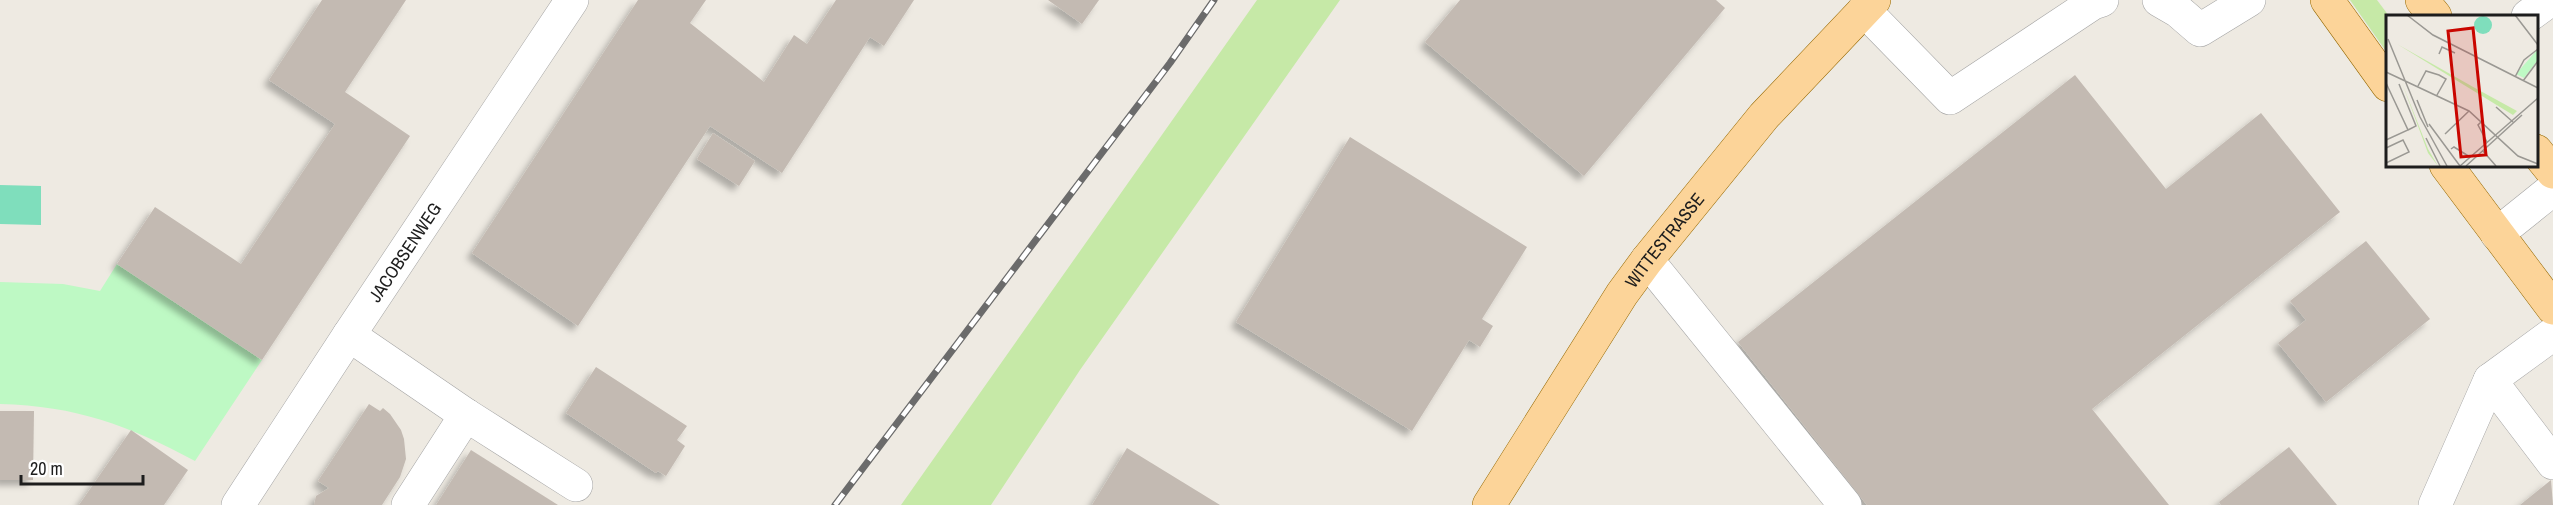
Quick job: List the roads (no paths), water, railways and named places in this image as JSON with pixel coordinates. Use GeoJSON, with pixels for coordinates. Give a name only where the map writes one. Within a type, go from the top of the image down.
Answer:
{"type":"FeatureCollection","features":[{"type":"Feature","properties":{"kind":"main road"},"geometry":{"type":"LineString","coordinates":[[2327,0],[2386,82]]}},
{"type":"Feature","properties":{"kind":"main road"},"geometry":{"type":"LineString","coordinates":[[2422,0],[2434,15]]}},
{"type":"Feature","properties":{"kind":"main road","name":"WITTESTRASSE"},"geometry":{"type":"LineString","coordinates":[[1489,505],[1622,294],[1647,260],[1764,116],[1869,5]]}},
{"type":"Feature","properties":{"kind":"main road"},"geometry":{"type":"LineString","coordinates":[[2538,153],[2553,172]]}},
{"type":"Feature","properties":{"kind":"main road"},"geometry":{"type":"LineString","coordinates":[[2447,166],[2553,308]]}},
{"type":"Feature","properties":{"kind":"street","name":"JACOBSENWEG"},"geometry":{"type":"LineString","coordinates":[[238,505],[572,0]]}},
{"type":"Feature","properties":{"kind":"street"},"geometry":{"type":"LineString","coordinates":[[1869,5],[1950,98],[2093,3],[2102,0]]}},
{"type":"Feature","properties":{"kind":"street"},"geometry":{"type":"LineString","coordinates":[[2159,0],[2200,30],[2249,0]]}},
{"type":"Feature","properties":{"kind":"street"},"geometry":{"type":"LineString","coordinates":[[2497,234],[2553,189]]}},
{"type":"Feature","properties":{"kind":"street"},"geometry":{"type":"LineString","coordinates":[[1647,260],[1845,505]]}},
{"type":"Feature","properties":{"kind":"street"},"geometry":{"type":"LineString","coordinates":[[2435,505],[2490,380],[2553,334]]}},
{"type":"Feature","properties":{"kind":"street"},"geometry":{"type":"LineString","coordinates":[[349,335],[466,415],[576,485]]}},
{"type":"Feature","properties":{"kind":"street"},"geometry":{"type":"LineString","coordinates":[[2490,380],[2553,463]]}},
{"type":"Feature","properties":{"kind":"street"},"geometry":{"type":"LineString","coordinates":[[408,505],[466,415]]}},
{"type":"Feature","properties":{"kind":"railway"},"geometry":{"type":"LineString","coordinates":[[835,505],[1170,63],[1214,0]]}}]}
